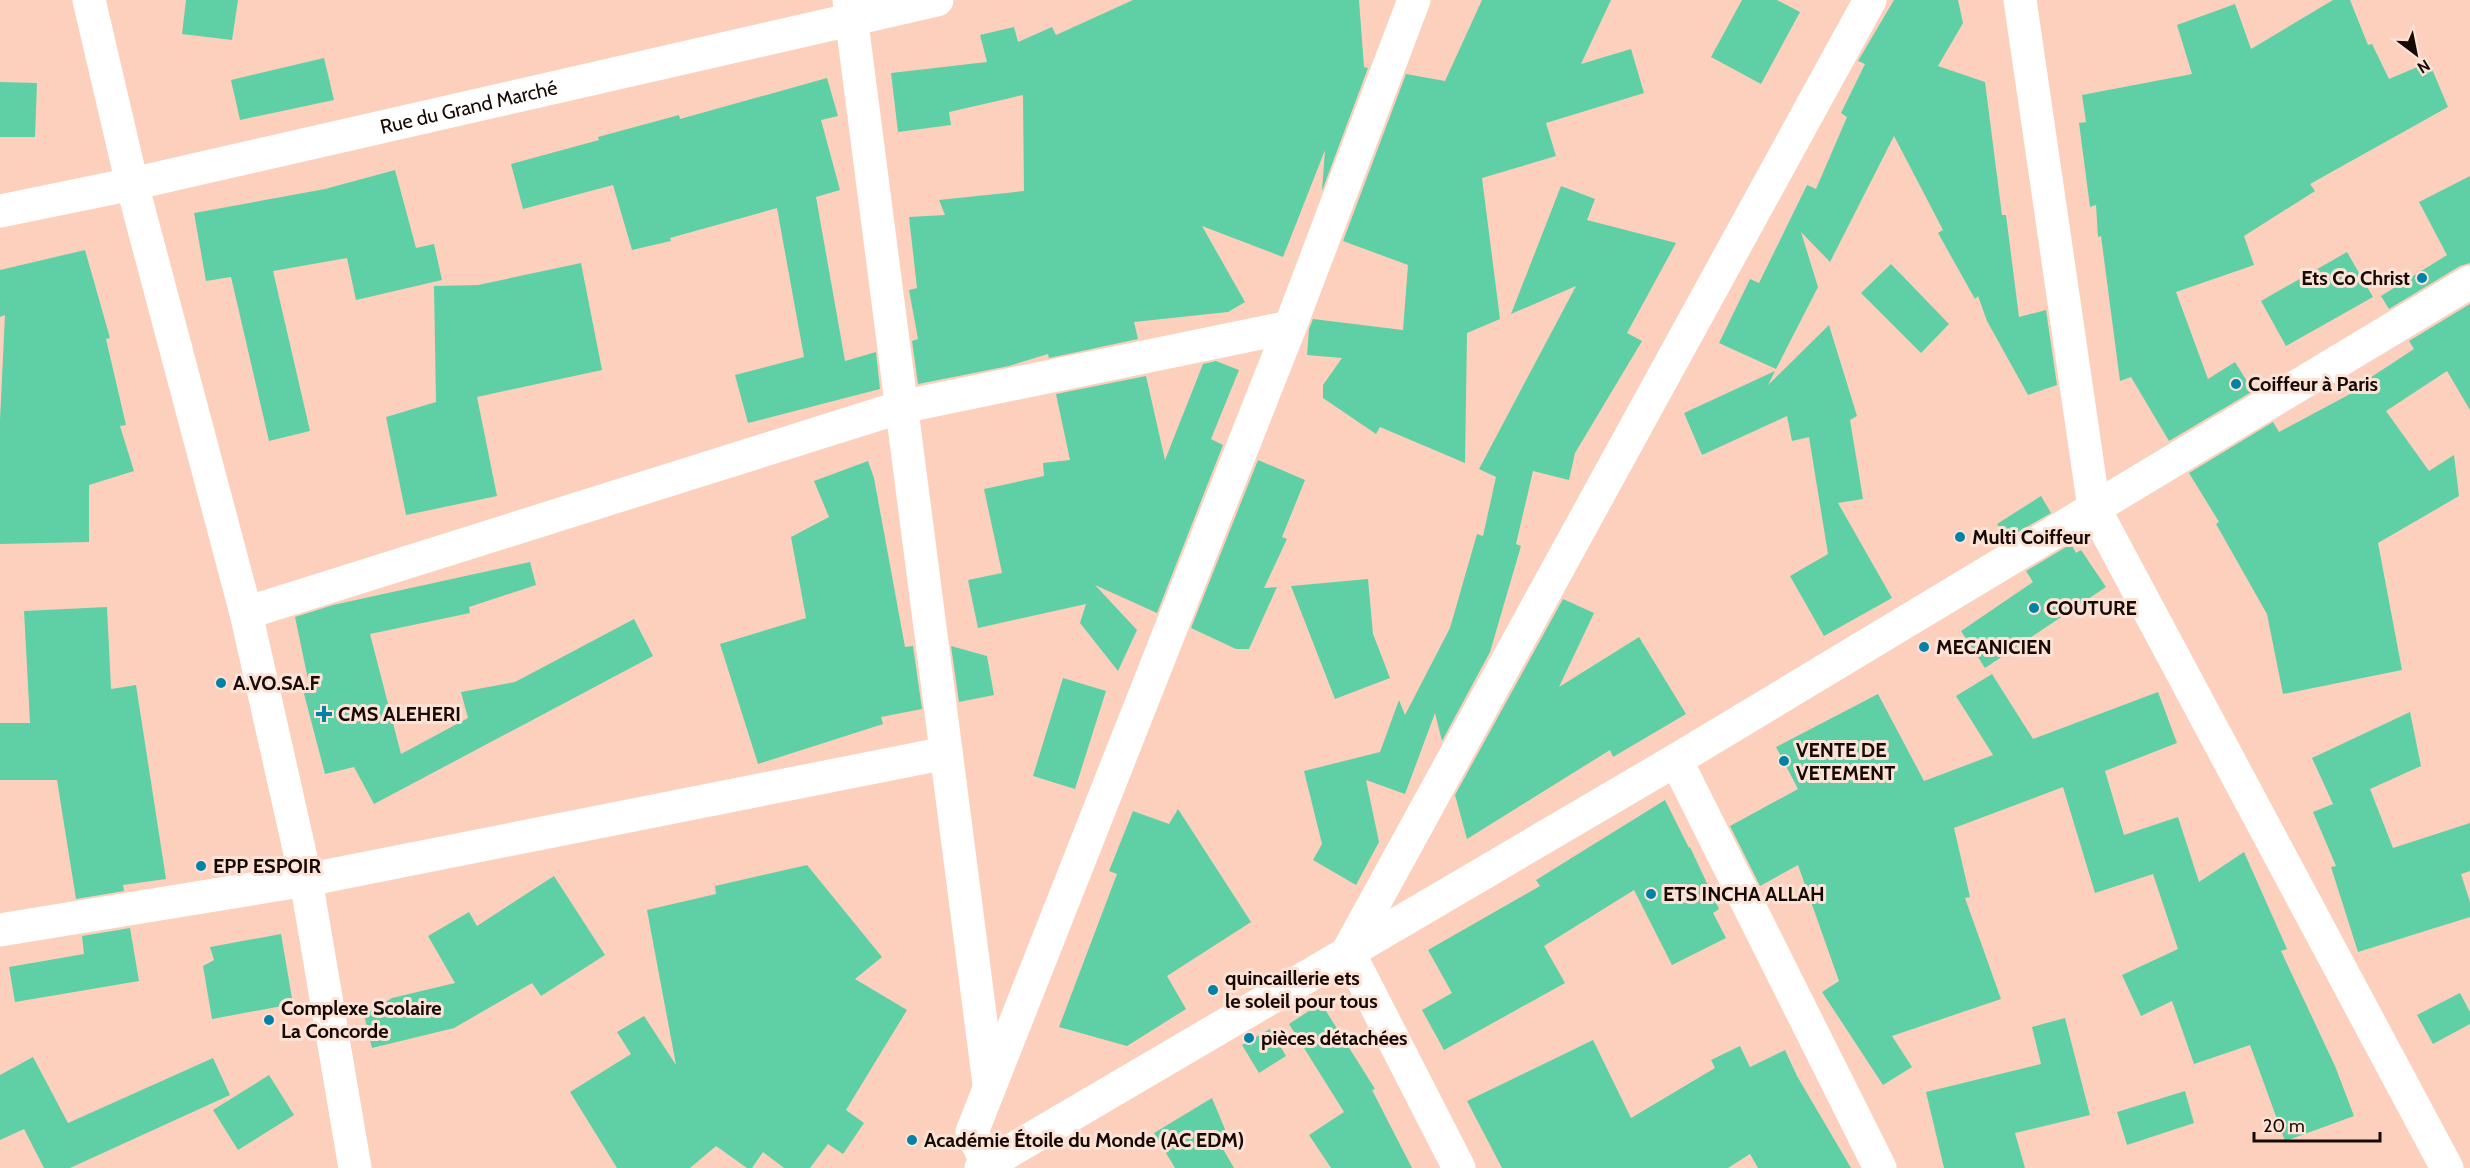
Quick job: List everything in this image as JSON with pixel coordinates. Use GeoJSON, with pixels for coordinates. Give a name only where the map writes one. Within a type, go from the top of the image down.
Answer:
{"type":"FeatureCollection","features":[{"type":"Feature","properties":{"kind":"street"},"geometry":{"type":"LineString","coordinates":[[89,0],[132,184],[246,614],[306,880],[356,1168]]}},
{"type":"Feature","properties":{"kind":"street","name":"Rue du Grand Marché"},"geometry":{"type":"LineString","coordinates":[[0,211],[132,184],[850,9],[936,0]]}},
{"type":"Feature","properties":{"kind":"street"},"geometry":{"type":"LineString","coordinates":[[1414,0],[1290,327],[972,1132],[986,1167],[1348,951],[1676,760],[2470,282]]}},
{"type":"Feature","properties":{"kind":"street"},"geometry":{"type":"LineString","coordinates":[[1348,951],[1870,0]]}},
{"type":"Feature","properties":{"kind":"street"},"geometry":{"type":"LineString","coordinates":[[2020,0],[2094,508],[2447,1168]]}},
{"type":"Feature","properties":{"kind":"street"},"geometry":{"type":"LineString","coordinates":[[850,9],[990,1087]]}},
{"type":"Feature","properties":{"kind":"street"},"geometry":{"type":"LineString","coordinates":[[246,614],[902,407],[1290,327]]}},
{"type":"Feature","properties":{"kind":"street"},"geometry":{"type":"LineString","coordinates":[[0,930],[306,880],[946,753]]}},
{"type":"Feature","properties":{"kind":"street"},"geometry":{"type":"LineString","coordinates":[[1676,760],[1880,1168]]}},
{"type":"Feature","properties":{"kind":"street"},"geometry":{"type":"LineString","coordinates":[[1348,951],[1459,1168]]}},
{"type":"Feature","properties":{"kind":"building"},"geometry":{"type":"Polygon","coordinates":[[[186,0],[238,0],[232,40],[182,34],[186,0]]]}},
{"type":"Feature","properties":{"kind":"building"},"geometry":{"type":"Polygon","coordinates":[[[1133,0],[1359,0],[1364,67],[1368,68],[1322,191],[1325,150],[1283,257],[1202,226],[1245,302],[1228,312],[1134,322],[1138,339],[1049,358],[1048,354],[1009,366],[918,384],[912,341],[918,339],[909,290],[917,288],[909,217],[945,215],[939,200],[1024,191],[1023,95],[949,112],[951,125],[898,132],[891,73],[987,62],[980,35],[1014,27],[1018,42],[1052,27],[1056,35],[1133,0]]]}},
{"type":"Feature","properties":{"kind":"building"},"geometry":{"type":"Polygon","coordinates":[[[1482,0],[1611,0],[1581,64],[1631,49],[1644,93],[1546,123],[1556,156],[1482,178],[1500,319],[1467,333],[1465,463],[1380,427],[1376,434],[1323,398],[1323,385],[1342,358],[1307,355],[1309,329],[1313,319],[1403,330],[1408,265],[1343,241],[1406,74],[1445,81],[1482,0]]]}},
{"type":"Feature","properties":{"kind":"building"},"geometry":{"type":"Polygon","coordinates":[[[1742,0],[1777,0],[1800,12],[1761,84],[1711,57],[1742,0]]]}},
{"type":"Feature","properties":{"kind":"building"},"geometry":{"type":"Polygon","coordinates":[[[1894,0],[1958,0],[1963,23],[1938,66],[1985,82],[2002,215],[2006,215],[2019,317],[2046,310],[2057,385],[2028,395],[1987,321],[1978,296],[1975,299],[1938,233],[1943,230],[1894,136],[1830,262],[1801,232],[1818,287],[1776,369],[1719,343],[1750,279],[1759,283],[1807,185],[1816,189],[1847,117],[1841,113],[1865,64],[1858,61],[1894,0]]]}},
{"type":"Feature","properties":{"kind":"building"},"geometry":{"type":"Polygon","coordinates":[[[2333,0],[2350,0],[2368,45],[2372,44],[2389,79],[2429,62],[2448,107],[2310,184],[2315,191],[2244,236],[2254,265],[2176,292],[2208,379],[2235,362],[2253,391],[2169,441],[2131,377],[2120,381],[2101,236],[2098,237],[2096,205],[2090,207],[2079,123],[2086,122],[2082,95],[2192,74],[2177,25],[2235,4],[2251,49],[2333,0]]]}},
{"type":"Feature","properties":{"kind":"building"},"geometry":{"type":"Polygon","coordinates":[[[324,58],[334,100],[240,120],[231,80],[324,58]]]}},
{"type":"Feature","properties":{"kind":"building"},"geometry":{"type":"Polygon","coordinates":[[[827,78],[838,116],[821,120],[840,190],[816,197],[845,361],[876,352],[880,389],[748,423],[735,375],[804,357],[777,208],[670,238],[671,241],[632,250],[613,185],[523,209],[511,164],[599,140],[598,137],[679,115],[680,119],[827,78]]]}},
{"type":"Feature","properties":{"kind":"building"},"geometry":{"type":"Polygon","coordinates":[[[0,82],[37,83],[35,137],[0,137],[0,82]]]}},
{"type":"Feature","properties":{"kind":"building"},"geometry":{"type":"Polygon","coordinates":[[[395,170],[416,248],[434,244],[442,280],[356,300],[347,258],[273,271],[310,431],[269,441],[231,277],[206,281],[194,213],[325,189],[395,170]]]}},
{"type":"Feature","properties":{"kind":"building"},"geometry":{"type":"Polygon","coordinates":[[[2470,176],[2470,263],[2460,266],[2389,309],[2381,296],[2447,255],[2419,202],[2470,176]]]}},
{"type":"Feature","properties":{"kind":"building"},"geometry":{"type":"Polygon","coordinates":[[[1561,186],[1595,199],[1587,220],[1676,243],[1627,333],[1642,341],[1575,453],[1569,480],[1533,471],[1516,544],[1521,546],[1490,652],[1442,741],[1435,713],[1405,794],[1366,780],[1379,842],[1356,885],[1313,860],[1322,844],[1304,771],[1380,752],[1399,700],[1405,715],[1450,628],[1477,534],[1483,536],[1496,477],[1479,469],[1576,286],[1511,314],[1561,186]]]}},
{"type":"Feature","properties":{"kind":"building"},"geometry":{"type":"Polygon","coordinates":[[[85,250],[110,338],[106,339],[126,425],[120,426],[134,471],[89,485],[89,542],[0,544],[0,420],[5,315],[0,317],[0,270],[85,250]]]}},
{"type":"Feature","properties":{"kind":"building"},"geometry":{"type":"Polygon","coordinates":[[[2347,252],[2373,297],[2286,346],[2261,301],[2347,252]]]}},
{"type":"Feature","properties":{"kind":"building"},"geometry":{"type":"Polygon","coordinates":[[[581,263],[602,370],[477,397],[497,496],[406,515],[386,417],[436,402],[434,286],[478,285],[581,263]]]}},
{"type":"Feature","properties":{"kind":"building"},"geometry":{"type":"Polygon","coordinates":[[[1891,264],[1949,324],[1921,353],[1861,293],[1891,264]]]}},
{"type":"Feature","properties":{"kind":"building"},"geometry":{"type":"Polygon","coordinates":[[[2470,304],[2470,410],[2447,371],[2386,411],[2429,471],[2454,455],[2459,496],[2378,543],[2402,670],[2283,694],[2267,614],[2216,524],[2219,522],[2189,473],[2273,422],[2279,432],[2352,393],[2350,391],[2414,349],[2409,341],[2470,304]]]}},
{"type":"Feature","properties":{"kind":"building"},"geometry":{"type":"Polygon","coordinates":[[[1829,325],[1857,416],[1850,420],[1863,499],[1838,503],[1892,598],[1824,636],[1790,576],[1828,554],[1809,437],[1792,441],[1787,416],[1702,455],[1684,413],[1775,371],[1768,385],[1829,325]]]}},
{"type":"Feature","properties":{"kind":"building"},"geometry":{"type":"Polygon","coordinates":[[[1216,361],[1239,370],[1211,439],[1223,445],[1157,613],[1095,585],[1137,630],[1118,671],[1080,623],[1086,604],[978,628],[968,580],[1002,573],[984,489],[1044,476],[1043,463],[1070,460],[1056,394],[1146,376],[1165,460],[1203,364],[1216,361]]]}},
{"type":"Feature","properties":{"kind":"building"},"geometry":{"type":"Polygon","coordinates":[[[1258,460],[1305,480],[1282,537],[1287,539],[1264,588],[1277,587],[1249,649],[1236,649],[1191,628],[1258,460]]]}},
{"type":"Feature","properties":{"kind":"building"},"geometry":{"type":"Polygon","coordinates":[[[868,461],[874,478],[905,647],[913,646],[922,709],[881,717],[883,724],[758,764],[720,644],[806,618],[791,537],[829,517],[814,481],[868,461]]]}},
{"type":"Feature","properties":{"kind":"building"},"geometry":{"type":"Polygon","coordinates":[[[2041,496],[2051,513],[2006,539],[1997,524],[2041,496]]]}},
{"type":"Feature","properties":{"kind":"building"},"geometry":{"type":"Polygon","coordinates":[[[2071,544],[2076,553],[2081,550],[2106,587],[1985,668],[1961,631],[2033,582],[2026,571],[2071,544]]]}},
{"type":"Feature","properties":{"kind":"building"},"geometry":{"type":"Polygon","coordinates":[[[530,562],[536,585],[469,607],[470,613],[370,634],[401,754],[468,718],[461,692],[515,682],[634,619],[653,656],[374,804],[354,767],[325,774],[302,686],[309,684],[295,617],[333,605],[530,562]]]}},
{"type":"Feature","properties":{"kind":"building"},"geometry":{"type":"Polygon","coordinates":[[[1368,579],[1373,634],[1390,678],[1335,699],[1291,586],[1368,579]]]}},
{"type":"Feature","properties":{"kind":"building"},"geometry":{"type":"Polygon","coordinates":[[[1563,599],[1594,613],[1559,687],[1639,637],[1686,714],[1613,757],[1610,750],[1467,839],[1455,795],[1563,599]]]}},
{"type":"Feature","properties":{"kind":"building"},"geometry":{"type":"Polygon","coordinates":[[[107,607],[111,689],[136,685],[166,879],[123,885],[124,891],[76,899],[57,780],[0,780],[0,723],[30,723],[24,611],[107,607]]]}},
{"type":"Feature","properties":{"kind":"building"},"geometry":{"type":"Polygon","coordinates":[[[951,646],[987,656],[994,695],[959,702],[951,646]]]}},
{"type":"Feature","properties":{"kind":"building"},"geometry":{"type":"Polygon","coordinates":[[[1992,674],[2033,739],[2158,692],[2177,743],[2105,771],[2124,835],[2178,817],[2199,882],[2244,852],[2287,949],[2281,951],[2335,1066],[2354,1116],[2285,1141],[2250,1045],[2194,1064],[2172,1001],[2141,1016],[2122,975],[2178,949],[2153,874],[2095,893],[2063,787],[1954,828],[1970,897],[1965,898],[2001,999],[1892,1036],[1912,1067],[1883,1085],[1822,992],[1839,981],[1798,865],[1760,886],[1730,826],[1798,789],[1776,747],[1878,694],[1924,781],[1993,755],[1956,696],[1992,674]]]}},
{"type":"Feature","properties":{"kind":"building"},"geometry":{"type":"Polygon","coordinates":[[[1063,678],[1106,691],[1075,789],[1033,776],[1063,678]]]}},
{"type":"Feature","properties":{"kind":"building"},"geometry":{"type":"Polygon","coordinates":[[[2410,712],[2421,766],[2370,789],[2393,848],[2470,823],[2470,871],[2461,874],[2470,902],[2470,917],[2358,952],[2331,867],[2336,866],[2313,812],[2333,804],[2312,758],[2410,712]]]}},
{"type":"Feature","properties":{"kind":"building"},"geometry":{"type":"Polygon","coordinates":[[[1665,800],[1719,909],[1713,913],[1726,938],[1672,965],[1634,890],[1544,946],[1565,983],[1444,1050],[1422,1010],[1452,993],[1428,950],[1540,886],[1536,880],[1665,800]]]}},
{"type":"Feature","properties":{"kind":"building"},"geometry":{"type":"Polygon","coordinates":[[[1178,809],[1251,922],[1167,976],[1186,1009],[1127,1046],[1059,1027],[1117,874],[1109,871],[1133,811],[1169,824],[1178,809]]]}},
{"type":"Feature","properties":{"kind":"building"},"geometry":{"type":"Polygon","coordinates":[[[807,865],[882,957],[855,979],[907,1010],[846,1110],[864,1123],[843,1154],[828,1144],[810,1168],[784,1168],[763,1152],[752,1168],[747,1168],[716,1146],[690,1168],[617,1168],[570,1092],[631,1054],[617,1032],[644,1016],[676,1065],[647,910],[716,894],[715,886],[807,865]]]}},
{"type":"Feature","properties":{"kind":"building"},"geometry":{"type":"Polygon","coordinates":[[[554,876],[605,955],[541,996],[532,983],[454,1028],[372,1048],[364,1015],[392,998],[455,983],[428,936],[469,912],[477,926],[554,876]]]}},
{"type":"Feature","properties":{"kind":"building"},"geometry":{"type":"Polygon","coordinates":[[[130,928],[139,981],[15,1002],[9,967],[84,954],[82,936],[130,928]]]}},
{"type":"Feature","properties":{"kind":"building"},"geometry":{"type":"Polygon","coordinates":[[[281,934],[293,1004],[212,1019],[203,966],[214,960],[210,947],[281,934]]]}},
{"type":"Feature","properties":{"kind":"building"},"geometry":{"type":"Polygon","coordinates":[[[2460,993],[2470,1012],[2470,1024],[2433,1044],[2417,1015],[2460,993]]]}},
{"type":"Feature","properties":{"kind":"building"},"geometry":{"type":"Polygon","coordinates":[[[1321,1003],[1375,1089],[1372,1090],[1412,1168],[1331,1168],[1309,1135],[1344,1112],[1289,1024],[1321,1003]]]}},
{"type":"Feature","properties":{"kind":"building"},"geometry":{"type":"Polygon","coordinates":[[[2065,1018],[2090,1115],[2015,1133],[2025,1168],[1944,1168],[1926,1092],[2041,1064],[2032,1027],[2065,1018]]]}},
{"type":"Feature","properties":{"kind":"building"},"geometry":{"type":"Polygon","coordinates":[[[1270,1029],[1286,1056],[1259,1073],[1242,1045],[1270,1029]]]}},
{"type":"Feature","properties":{"kind":"building"},"geometry":{"type":"Polygon","coordinates":[[[1593,1040],[1631,1118],[1715,1068],[1711,1060],[1740,1046],[1750,1067],[1785,1050],[1797,1076],[1851,1168],[1758,1168],[1750,1154],[1728,1168],[1502,1168],[1467,1101],[1593,1040]]]}},
{"type":"Feature","properties":{"kind":"building"},"geometry":{"type":"Polygon","coordinates":[[[33,1057],[68,1123],[213,1058],[230,1095],[70,1168],[44,1168],[24,1129],[0,1140],[0,1075],[33,1057]]]}},
{"type":"Feature","properties":{"kind":"building"},"geometry":{"type":"Polygon","coordinates":[[[269,1075],[294,1115],[238,1150],[213,1110],[269,1075]]]}},
{"type":"Feature","properties":{"kind":"building"},"geometry":{"type":"Polygon","coordinates":[[[2185,1091],[2194,1123],[2127,1145],[2117,1112],[2185,1091]]]}},
{"type":"Feature","properties":{"kind":"building"},"geometry":{"type":"Polygon","coordinates":[[[1212,1098],[1232,1146],[1223,1149],[1234,1168],[1175,1168],[1154,1133],[1212,1098]]]}},
{"type":"Feature","properties":{"kind":"place","name":"Ets Co Christ"},"geometry":{"type":"Point","coordinates":[2422,278]}},
{"type":"Feature","properties":{"kind":"place","name":"Coiffeur à Paris"},"geometry":{"type":"Point","coordinates":[2236,384]}},
{"type":"Feature","properties":{"kind":"place","name":"Multi Coiffeur"},"geometry":{"type":"Point","coordinates":[1960,537]}},
{"type":"Feature","properties":{"kind":"place","name":"COUTURE"},"geometry":{"type":"Point","coordinates":[2034,608]}},
{"type":"Feature","properties":{"kind":"place","name":"MECANICIEN"},"geometry":{"type":"Point","coordinates":[1924,647]}},
{"type":"Feature","properties":{"kind":"place","name":"A.VO.SA.F"},"geometry":{"type":"Point","coordinates":[221,683]}},
{"type":"Feature","properties":{"kind":"place","name":"CMS ALEHERI"},"geometry":{"type":"Point","coordinates":[324,714]}},
{"type":"Feature","properties":{"kind":"place","name":"VENTE DE VETEMENT"},"geometry":{"type":"Point","coordinates":[1784,761]}},
{"type":"Feature","properties":{"kind":"place","name":"EPP ESPOIR"},"geometry":{"type":"Point","coordinates":[201,866]}},
{"type":"Feature","properties":{"kind":"place","name":"ETS INCHA ALLAH"},"geometry":{"type":"Point","coordinates":[1651,894]}},
{"type":"Feature","properties":{"kind":"place","name":"quincaillerie ets le soleil pour tous"},"geometry":{"type":"Point","coordinates":[1213,990]}},
{"type":"Feature","properties":{"kind":"place","name":"Complexe Scolaire La Concorde"},"geometry":{"type":"Point","coordinates":[269,1020]}},
{"type":"Feature","properties":{"kind":"place","name":"pièces détachées"},"geometry":{"type":"Point","coordinates":[1249,1038]}},
{"type":"Feature","properties":{"kind":"place","name":"Académie Étoile du Monde (AC EDM)"},"geometry":{"type":"Point","coordinates":[912,1140]}}]}
